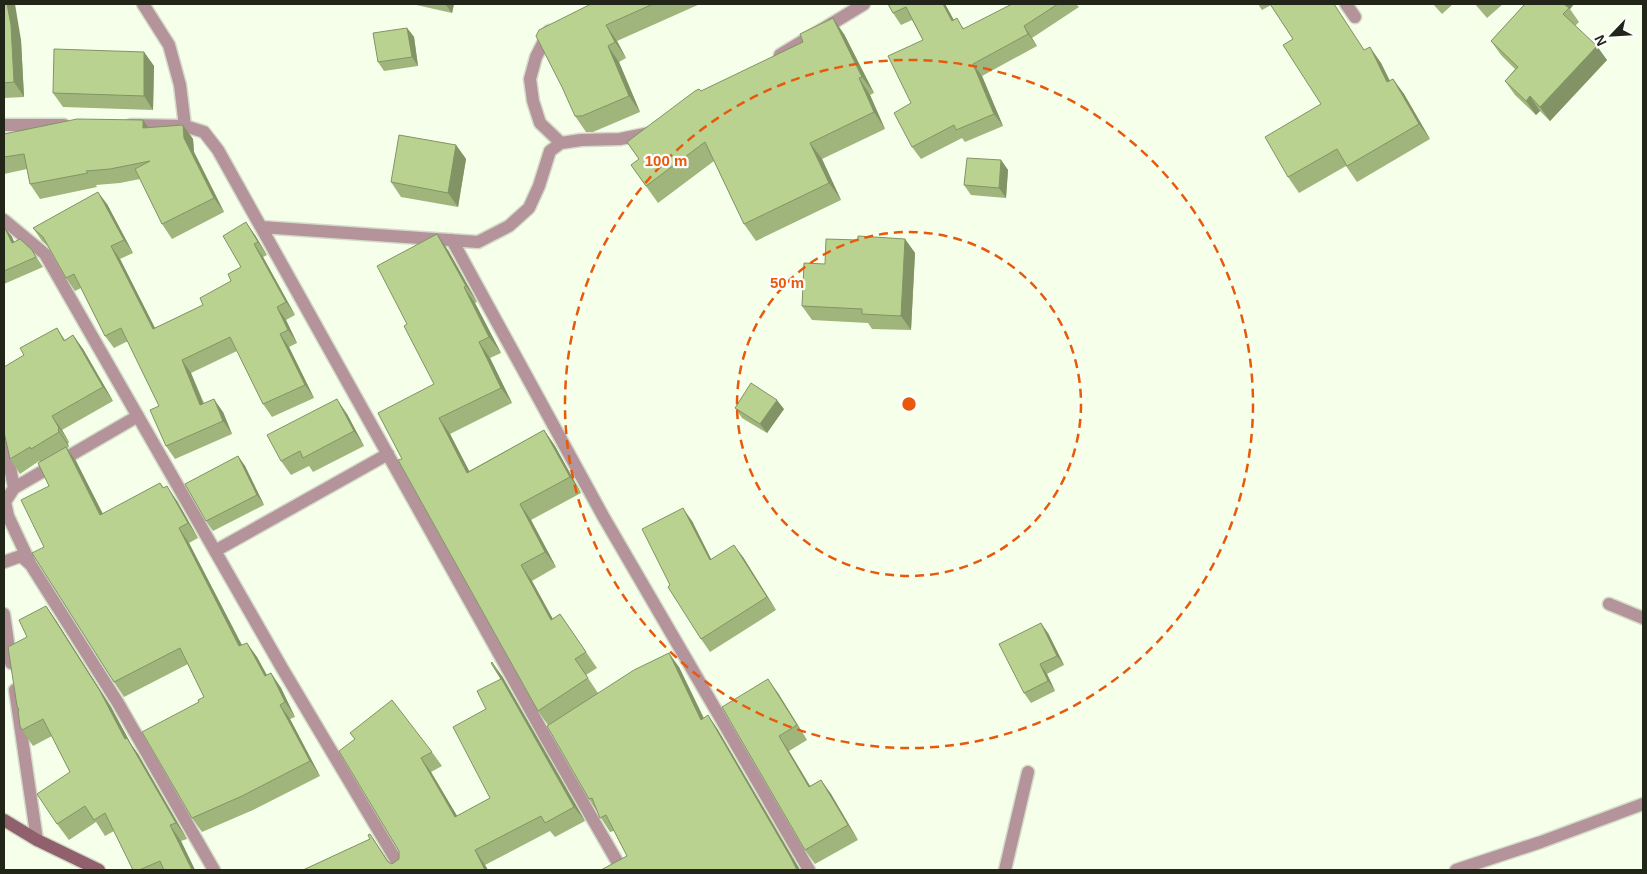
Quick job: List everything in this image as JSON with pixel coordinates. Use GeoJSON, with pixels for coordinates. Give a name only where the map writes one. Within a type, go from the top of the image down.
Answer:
{"type":"FeatureCollection","features":[{"type":"Feature","properties":{"kind":"street"},"geometry":{"type":"LineString","coordinates":[[143,4],[169,45],[180,85],[185,126]]}},
{"type":"Feature","properties":{"kind":"street"},"geometry":{"type":"LineString","coordinates":[[773,59],[864,4]]}},
{"type":"Feature","properties":{"kind":"street"},"geometry":{"type":"LineString","coordinates":[[1346,4],[1355,17]]}},
{"type":"Feature","properties":{"kind":"street"},"geometry":{"type":"LineString","coordinates":[[549,31],[536,57],[530,79],[533,101],[540,123],[561,143]]}},
{"type":"Feature","properties":{"kind":"street"},"geometry":{"type":"LineString","coordinates":[[4,125],[80,125]]}},
{"type":"Feature","properties":{"kind":"street"},"geometry":{"type":"LineString","coordinates":[[118,125],[185,126],[204,132],[218,150],[388,454],[550,735],[622,870]]}},
{"type":"Feature","properties":{"kind":"street"},"geometry":{"type":"LineString","coordinates":[[262,227],[478,242],[509,226],[530,208],[550,151],[561,143],[581,140],[620,139],[649,133],[658,128]]}},
{"type":"Feature","properties":{"kind":"street"},"geometry":{"type":"LineString","coordinates":[[4,220],[45,254],[379,840],[402,870]]}},
{"type":"Feature","properties":{"kind":"street"},"geometry":{"type":"LineString","coordinates":[[452,240],[677,652],[810,870]]}},
{"type":"Feature","properties":{"kind":"street"},"geometry":{"type":"LineString","coordinates":[[138,416],[14,488],[5,502],[8,516],[31,565],[118,703],[214,870]]}},
{"type":"Feature","properties":{"kind":"street"},"geometry":{"type":"LineString","coordinates":[[4,436],[14,488]]}},
{"type":"Feature","properties":{"kind":"street"},"geometry":{"type":"LineString","coordinates":[[215,552],[388,454]]}},
{"type":"Feature","properties":{"kind":"street"},"geometry":{"type":"LineString","coordinates":[[4,562],[21,556],[31,565]]}},
{"type":"Feature","properties":{"kind":"street"},"geometry":{"type":"LineString","coordinates":[[1609,604],[1643,618]]}},
{"type":"Feature","properties":{"kind":"street"},"geometry":{"type":"LineString","coordinates":[[4,614],[37,840]]}},
{"type":"Feature","properties":{"kind":"street"},"geometry":{"type":"LineString","coordinates":[[1005,870],[1028,772]]}},
{"type":"Feature","properties":{"kind":"street"},"geometry":{"type":"LineString","coordinates":[[1456,870],[1541,842],[1643,804]]}},
{"type":"Feature","properties":{"kind":"street"},"geometry":{"type":"LineString","coordinates":[[4,820],[37,840],[99,870]]}},
{"type":"Feature","properties":{"kind":"building"},"geometry":{"type":"Polygon","coordinates":[[[4,4],[7,4],[11,25],[14,82],[4,83],[4,4]]]}},
{"type":"Feature","properties":{"kind":"building"},"geometry":{"type":"Polygon","coordinates":[[[591,4],[653,4],[606,25],[615,42],[608,46],[629,96],[582,116],[575,116],[536,36],[539,30],[591,4]]]}},
{"type":"Feature","properties":{"kind":"building"},"geometry":{"type":"Polygon","coordinates":[[[888,4],[943,4],[952,21],[957,18],[963,29],[1012,4],[1058,4],[1024,26],[1028,34],[973,64],[994,114],[956,130],[954,125],[912,147],[894,113],[911,103],[888,56],[923,40],[906,7],[893,13],[888,4]]]}},
{"type":"Feature","properties":{"kind":"building"},"geometry":{"type":"Polygon","coordinates":[[[1270,4],[1334,4],[1364,50],[1370,47],[1387,82],[1393,79],[1419,124],[1347,166],[1337,149],[1288,177],[1265,137],[1321,104],[1283,45],[1293,39],[1270,4]]]}},
{"type":"Feature","properties":{"kind":"building"},"geometry":{"type":"Polygon","coordinates":[[[1525,4],[1564,4],[1569,8],[1563,14],[1597,46],[1540,107],[1530,96],[1526,101],[1505,81],[1518,67],[1491,41],[1525,4]]]}},
{"type":"Feature","properties":{"kind":"building"},"geometry":{"type":"Polygon","coordinates":[[[833,18],[862,77],[859,78],[874,112],[810,143],[829,183],[744,224],[705,142],[646,186],[631,165],[639,159],[627,142],[695,91],[699,89],[701,91],[803,42],[800,34],[833,18]]]}},
{"type":"Feature","properties":{"kind":"building"},"geometry":{"type":"Polygon","coordinates":[[[407,28],[412,57],[378,62],[373,33],[407,28]]]}},
{"type":"Feature","properties":{"kind":"building"},"geometry":{"type":"Polygon","coordinates":[[[54,49],[144,52],[144,96],[53,93],[54,49]]]}},
{"type":"Feature","properties":{"kind":"building"},"geometry":{"type":"Polygon","coordinates":[[[77,119],[143,120],[143,128],[183,125],[184,138],[214,198],[162,224],[135,169],[150,161],[110,169],[86,171],[88,173],[30,184],[24,154],[4,157],[4,134],[77,119]]]}},
{"type":"Feature","properties":{"kind":"building"},"geometry":{"type":"Polygon","coordinates":[[[399,135],[456,145],[448,193],[391,182],[399,135]]]}},
{"type":"Feature","properties":{"kind":"building"},"geometry":{"type":"Polygon","coordinates":[[[967,158],[1001,160],[999,188],[964,185],[967,158]]]}},
{"type":"Feature","properties":{"kind":"building"},"geometry":{"type":"Polygon","coordinates":[[[98,192],[124,240],[111,246],[153,329],[203,305],[200,298],[231,281],[228,274],[241,267],[223,236],[246,222],[258,242],[254,244],[286,302],[277,307],[288,330],[280,334],[305,385],[263,404],[230,337],[182,360],[200,405],[214,399],[223,421],[166,446],[150,410],[159,406],[121,328],[105,336],[74,274],[66,278],[43,237],[33,228],[98,192]]]}},
{"type":"Feature","properties":{"kind":"building"},"geometry":{"type":"Polygon","coordinates":[[[4,226],[12,243],[20,239],[32,250],[36,257],[4,271],[4,226]]]}},
{"type":"Feature","properties":{"kind":"building"},"geometry":{"type":"Polygon","coordinates":[[[437,234],[466,286],[464,287],[489,337],[479,342],[501,388],[439,418],[467,473],[544,430],[570,477],[520,504],[545,552],[521,565],[551,620],[560,614],[586,652],[575,659],[588,678],[538,711],[398,460],[402,459],[378,413],[434,384],[404,326],[407,324],[377,266],[437,234]]]}},
{"type":"Feature","properties":{"kind":"building"},"geometry":{"type":"Polygon","coordinates":[[[858,236],[905,239],[901,316],[862,314],[862,309],[802,306],[804,263],[825,264],[826,239],[858,240],[858,236]]]}},
{"type":"Feature","properties":{"kind":"building"},"geometry":{"type":"Polygon","coordinates":[[[57,328],[64,341],[73,335],[103,387],[52,416],[59,428],[59,432],[10,459],[4,432],[4,367],[24,355],[20,348],[57,328]]]}},
{"type":"Feature","properties":{"kind":"building"},"geometry":{"type":"Polygon","coordinates":[[[751,383],[777,400],[760,424],[735,408],[751,383]]]}},
{"type":"Feature","properties":{"kind":"building"},"geometry":{"type":"Polygon","coordinates":[[[337,399],[354,431],[303,458],[300,451],[281,461],[267,435],[337,399]]]}},
{"type":"Feature","properties":{"kind":"building"},"geometry":{"type":"Polygon","coordinates":[[[66,447],[100,515],[160,483],[163,488],[167,486],[188,523],[179,528],[239,646],[247,643],[265,676],[271,673],[285,702],[280,705],[310,761],[242,796],[192,818],[142,732],[199,702],[198,700],[204,697],[180,648],[114,682],[32,553],[44,547],[21,500],[49,486],[38,463],[66,447]]]}},
{"type":"Feature","properties":{"kind":"building"},"geometry":{"type":"Polygon","coordinates":[[[238,456],[257,495],[206,521],[185,484],[238,456]]]}},
{"type":"Feature","properties":{"kind":"building"},"geometry":{"type":"Polygon","coordinates":[[[683,508],[710,560],[734,545],[767,597],[701,639],[668,587],[670,585],[642,529],[683,508]]]}},
{"type":"Feature","properties":{"kind":"building"},"geometry":{"type":"Polygon","coordinates":[[[46,606],[100,691],[125,739],[127,738],[176,823],[170,825],[192,870],[164,870],[160,861],[139,870],[133,870],[105,813],[94,820],[85,806],[57,824],[37,794],[70,772],[43,719],[22,730],[20,726],[8,647],[27,637],[19,620],[46,606]]]}},
{"type":"Feature","properties":{"kind":"building"},"geometry":{"type":"Polygon","coordinates":[[[1041,623],[1057,656],[1040,664],[1048,681],[1024,693],[999,644],[1041,623]]]}},
{"type":"Feature","properties":{"kind":"building"},"geometry":{"type":"Polygon","coordinates":[[[669,653],[701,720],[708,715],[797,870],[601,870],[627,856],[606,815],[600,818],[592,798],[589,799],[547,726],[634,670],[669,653]]]}},
{"type":"Feature","properties":{"kind":"building"},"geometry":{"type":"Polygon","coordinates":[[[492,662],[574,807],[545,823],[541,816],[475,850],[485,870],[303,870],[370,839],[368,835],[370,834],[388,862],[392,864],[399,859],[399,851],[339,751],[355,739],[350,733],[392,700],[432,752],[421,758],[455,817],[490,798],[453,727],[486,709],[477,691],[501,679],[492,662]]]}},
{"type":"Feature","properties":{"kind":"building"},"geometry":{"type":"Polygon","coordinates":[[[768,679],[797,725],[779,736],[809,787],[821,780],[848,825],[805,850],[722,707],[768,679]]]}}]}
